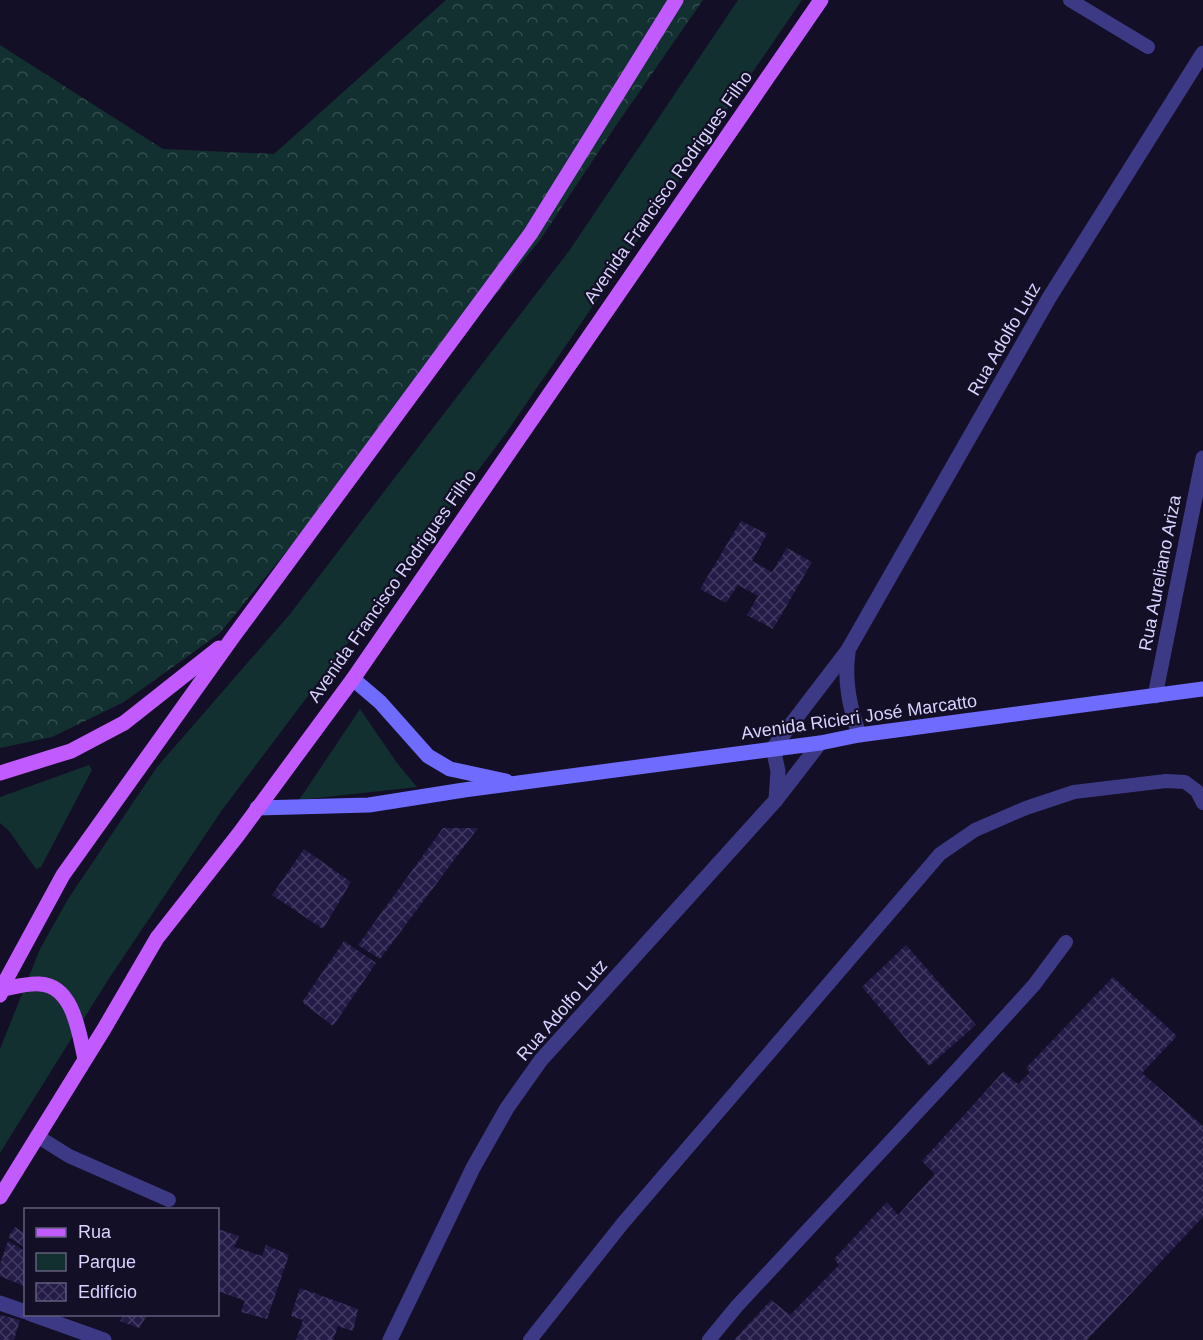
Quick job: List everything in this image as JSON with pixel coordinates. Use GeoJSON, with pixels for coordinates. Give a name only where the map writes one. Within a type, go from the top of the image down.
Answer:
{"type":"FeatureCollection","features":[{"type":"Feature","properties":{"kind":"main road"},"geometry":{"type":"LineString","coordinates":[[1,992],[63,875],[233,637],[531,232],[676,0]]}},
{"type":"Feature","properties":{"kind":"main road","name":"Avenida Francisco Rodrigues Filho"},"geometry":{"type":"LineString","coordinates":[[0,1197],[157,938],[353,679],[821,0]]}},
{"type":"Feature","properties":{"kind":"main road"},"geometry":{"type":"LineString","coordinates":[[0,773],[71,751],[124,723],[233,637]]}},
{"type":"Feature","properties":{"kind":"main road","name":"Avenida Ricieri José Marcatto"},"geometry":{"type":"LineString","coordinates":[[353,679],[380,702],[428,756],[450,769],[520,784]]}},
{"type":"Feature","properties":{"kind":"main road","name":"Avenida Ricieri José Marcatto"},"geometry":{"type":"LineString","coordinates":[[257,808],[369,805],[464,790],[820,743],[859,735],[1203,689]]}},
{"type":"Feature","properties":{"kind":"main road"},"geometry":{"type":"LineString","coordinates":[[1,992],[42,984],[63,994],[75,1017],[85,1059]]}},
{"type":"Feature","properties":{"kind":"street","name":"Rua Adolfo Lutz"},"geometry":{"type":"LineString","coordinates":[[774,748],[848,650],[1049,298],[1203,53]]}},
{"type":"Feature","properties":{"kind":"street","name":"Rua Aureliano Ariza"},"geometry":{"type":"LineString","coordinates":[[1155,696],[1203,458]]}},
{"type":"Feature","properties":{"kind":"street","name":"Rua Adolfo Lutz"},"geometry":{"type":"LineString","coordinates":[[848,650],[845,672],[847,695],[859,735]]}},
{"type":"Feature","properties":{"kind":"street","name":"Rua Adolfo Lutz"},"geometry":{"type":"LineString","coordinates":[[390,1340],[473,1168],[507,1108],[541,1060],[776,800],[820,743]]}},
{"type":"Feature","properties":{"kind":"street"},"geometry":{"type":"LineString","coordinates":[[774,748],[778,771],[776,800]]}},
{"type":"Feature","properties":{"kind":"street"},"geometry":{"type":"LineString","coordinates":[[0,1304],[24,1311]]}},
{"type":"Feature","properties":{"kind":"street"},"geometry":{"type":"LineString","coordinates":[[37,1316],[104,1340]]}},
{"type":"Feature","properties":{"kind":"lane"},"geometry":{"type":"LineString","coordinates":[[1070,0],[1148,47]]}},
{"type":"Feature","properties":{"kind":"lane"},"geometry":{"type":"LineString","coordinates":[[530,1340],[623,1222],[940,854],[975,830],[1026,808],[1074,792],[1166,781],[1185,782],[1197,791],[1203,803]]}},
{"type":"Feature","properties":{"kind":"lane"},"geometry":{"type":"LineString","coordinates":[[709,1340],[737,1306],[1034,985],[1066,942]]}},
{"type":"Feature","properties":{"kind":"lane"},"geometry":{"type":"LineString","coordinates":[[37,1136],[69,1156],[169,1200]]}},
{"type":"Feature","properties":{"kind":"green space"},"geometry":{"type":"Polygon","coordinates":[[[446,0],[703,0],[540,240],[220,633],[124,702],[52,737],[0,748],[0,45],[163,149],[274,154],[446,0]]]}},
{"type":"Feature","properties":{"kind":"green space"},"geometry":{"type":"Polygon","coordinates":[[[738,0],[802,0],[504,436],[222,810],[108,980],[0,1153],[0,1049],[40,949],[68,899],[157,767],[290,614],[569,251],[738,0]]]}},
{"type":"Feature","properties":{"kind":"green space"},"geometry":{"type":"Polygon","coordinates":[[[360,709],[397,763],[417,787],[299,800],[360,709]]]}},
{"type":"Feature","properties":{"kind":"green space"},"geometry":{"type":"Polygon","coordinates":[[[89,765],[92,770],[41,867],[36,869],[9,831],[0,823],[0,797],[89,765]]]}},
{"type":"Feature","properties":{"kind":"building"},"geometry":{"type":"Polygon","coordinates":[[[741,521],[767,534],[752,561],[772,572],[787,548],[812,562],[773,629],[747,615],[758,596],[738,585],[726,603],[700,589],[741,521]]]}},
{"type":"Feature","properties":{"kind":"building"},"geometry":{"type":"Polygon","coordinates":[[[443,828],[478,828],[380,959],[358,945],[443,828]]]}},
{"type":"Feature","properties":{"kind":"building"},"geometry":{"type":"Polygon","coordinates":[[[304,849],[351,882],[323,929],[272,895],[304,849]]]}},
{"type":"Feature","properties":{"kind":"building"},"geometry":{"type":"Polygon","coordinates":[[[344,941],[376,963],[333,1026],[302,1002],[344,941]]]}},
{"type":"Feature","properties":{"kind":"building"},"geometry":{"type":"Polygon","coordinates":[[[906,945],[976,1025],[929,1066],[862,987],[906,945]]]}},
{"type":"Feature","properties":{"kind":"building"},"geometry":{"type":"Polygon","coordinates":[[[1113,977],[1177,1036],[1142,1073],[1203,1126],[1203,1217],[1087,1340],[734,1340],[771,1300],[790,1315],[839,1265],[834,1259],[887,1202],[898,1215],[935,1174],[922,1161],[1003,1072],[1018,1084],[1030,1072],[1026,1068],[1113,977]]]}},
{"type":"Feature","properties":{"kind":"building"},"geometry":{"type":"Polygon","coordinates":[[[15,1227],[24,1233],[24,1247],[8,1237],[15,1227]]]}},
{"type":"Feature","properties":{"kind":"building"},"geometry":{"type":"Polygon","coordinates":[[[219,1229],[239,1236],[234,1247],[262,1256],[266,1245],[289,1255],[267,1319],[241,1312],[245,1301],[219,1291],[219,1229]]]}},
{"type":"Feature","properties":{"kind":"building"},"geometry":{"type":"Polygon","coordinates":[[[8,1241],[24,1251],[24,1286],[0,1276],[0,1264],[8,1241]]]}},
{"type":"Feature","properties":{"kind":"building"},"geometry":{"type":"Polygon","coordinates":[[[300,1288],[358,1309],[353,1331],[338,1326],[333,1340],[296,1340],[303,1320],[291,1316],[300,1288]]]}},
{"type":"Feature","properties":{"kind":"building"},"geometry":{"type":"Polygon","coordinates":[[[0,1315],[20,1320],[14,1340],[0,1340],[0,1315]]]}},
{"type":"Feature","properties":{"kind":"building"},"geometry":{"type":"Polygon","coordinates":[[[124,1316],[147,1316],[139,1328],[120,1321],[124,1316]]]}}]}
